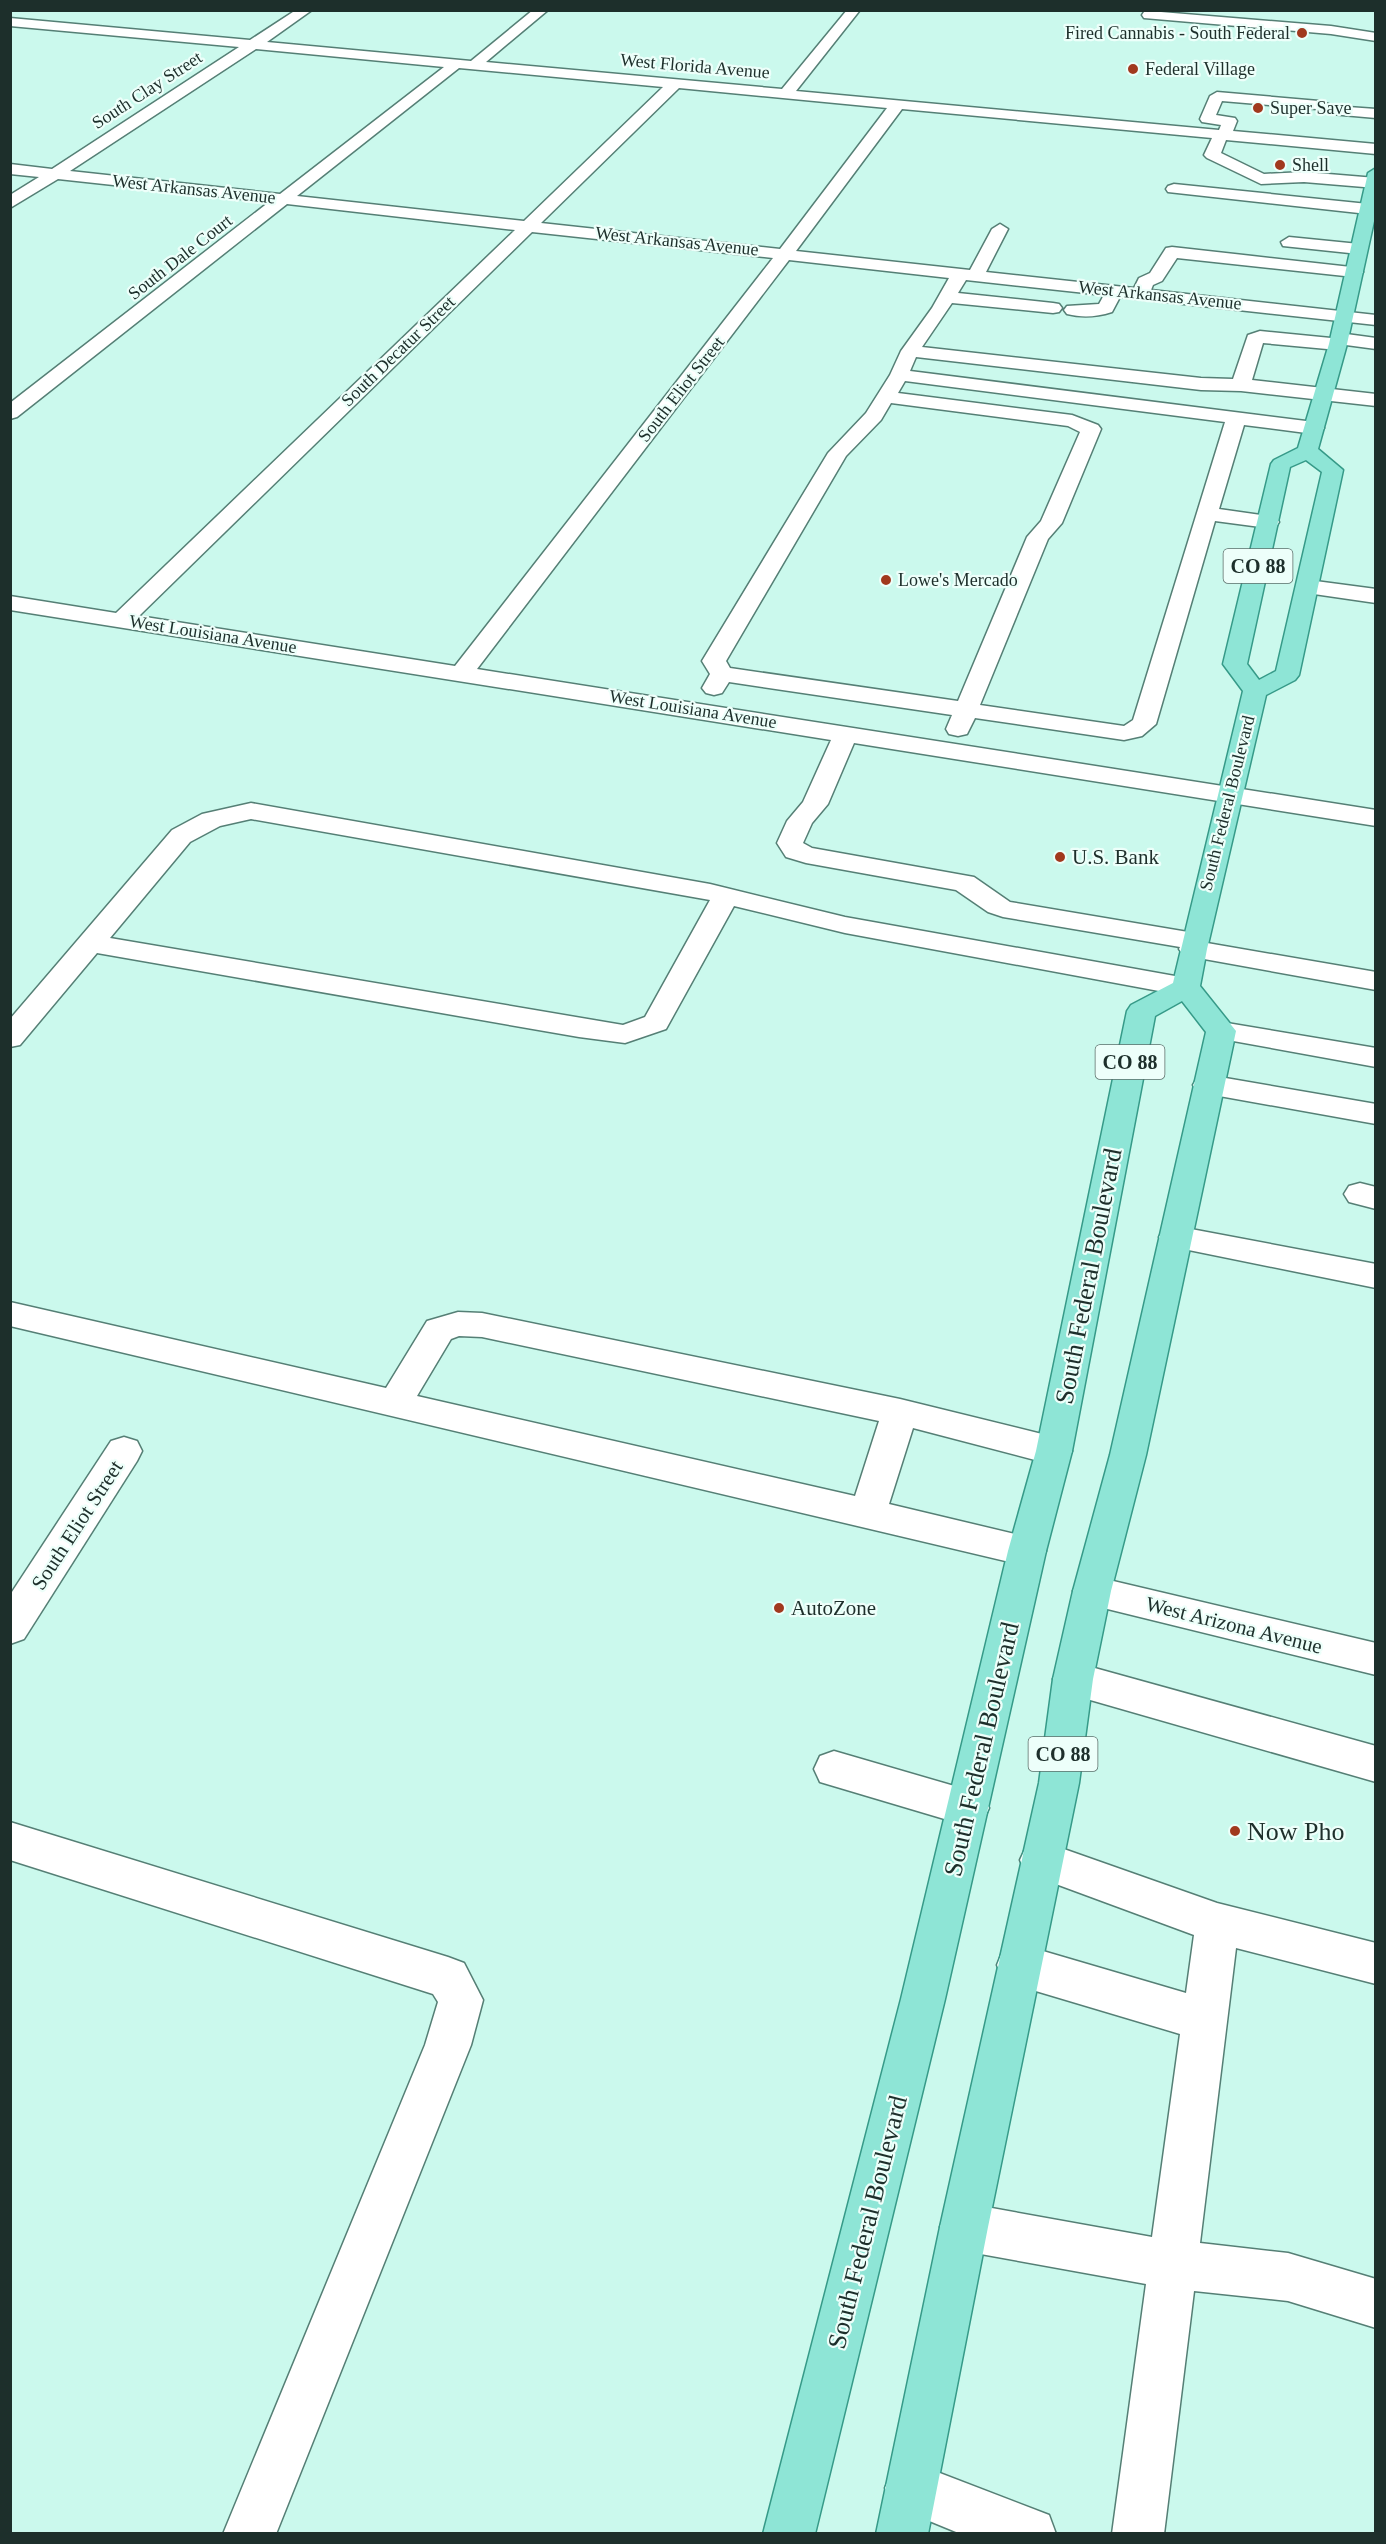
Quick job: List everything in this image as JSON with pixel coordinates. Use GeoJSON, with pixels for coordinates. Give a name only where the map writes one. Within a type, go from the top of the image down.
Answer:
{"type":"FeatureCollection","features":[{"type":"Feature","properties":{"kind":"main road"},"geometry":{"type":"LineString","coordinates":[[1307,451],[1339,342],[1375,180]]}},
{"type":"Feature","properties":{"kind":"main road","name":"South Federal Boulevard"},"geometry":{"type":"LineString","coordinates":[[789,2534],[920,2010],[1027,1551],[1054,1451],[1141,1011],[1191,959],[1228,795],[1255,691],[1287,675],[1333,470],[1307,451],[1281,464],[1234,663],[1255,691]]}},
{"type":"Feature","properties":{"kind":"main road"},"geometry":{"type":"LineString","coordinates":[[1191,959],[1221,1031]]}},
{"type":"Feature","properties":{"kind":"main road","name":"CO 88"},"geometry":{"type":"LineString","coordinates":[[907,2511],[964,2227],[1059,1782],[1073,1679],[1092,1591],[1128,1455],[1221,1031]]}},
{"type":"Feature","properties":{"kind":"street","name":"South Clay Street"},"geometry":{"type":"LineString","coordinates":[[10,203],[306,10]]}},
{"type":"Feature","properties":{"kind":"street"},"geometry":{"type":"LineString","coordinates":[[474,65],[542,10]]}},
{"type":"Feature","properties":{"kind":"street"},"geometry":{"type":"LineString","coordinates":[[786,94],[854,10]]}},
{"type":"Feature","properties":{"kind":"street"},"geometry":{"type":"LineString","coordinates":[[1216,10],[1246,12]]}},
{"type":"Feature","properties":{"kind":"street"},"geometry":{"type":"LineString","coordinates":[[76,28],[98,15]]}},
{"type":"Feature","properties":{"kind":"street"},"geometry":{"type":"LineString","coordinates":[[1149,15],[1331,30],[1376,37]]}},
{"type":"Feature","properties":{"kind":"street","name":"West Florida Avenue"},"geometry":{"type":"LineString","coordinates":[[10,22],[1376,149]]}},
{"type":"Feature","properties":{"kind":"street","name":"South Dale Court"},"geometry":{"type":"LineString","coordinates":[[10,413],[457,63]]}},
{"type":"Feature","properties":{"kind":"street","name":"South Decatur Street"},"geometry":{"type":"LineString","coordinates":[[122,620],[675,83]]}},
{"type":"Feature","properties":{"kind":"street"},"geometry":{"type":"LineString","coordinates":[[1375,180],[1305,177],[1261,179],[1212,155],[1230,121],[1207,119],[1217,96],[1318,105],[1331,110],[1376,114]]}},
{"type":"Feature","properties":{"kind":"street","name":"South Eliot Street"},"geometry":{"type":"LineString","coordinates":[[462,673],[898,104]]}},
{"type":"Feature","properties":{"kind":"street","name":"West Arkansas Avenue"},"geometry":{"type":"LineString","coordinates":[[10,169],[968,274],[1094,279],[1115,290],[1376,320]]}},
{"type":"Feature","properties":{"kind":"street"},"geometry":{"type":"LineString","coordinates":[[1174,189],[1294,201],[1292,211],[1363,240],[1376,261]]}},
{"type":"Feature","properties":{"kind":"street"},"geometry":{"type":"LineString","coordinates":[[1000,229],[968,274],[947,297],[910,351],[899,375],[874,417],[838,453],[714,661],[722,674],[1124,733],[1139,728],[1144,724],[1236,417]]}},
{"type":"Feature","properties":{"kind":"street"},"geometry":{"type":"LineString","coordinates":[[1141,293],[1145,282],[1156,277],[1183,238],[1191,236]]}},
{"type":"Feature","properties":{"kind":"street"},"geometry":{"type":"LineString","coordinates":[[1268,240],[1363,240]]}},
{"type":"Feature","properties":{"kind":"street"},"geometry":{"type":"LineString","coordinates":[[1172,252],[1363,240]]}},
{"type":"Feature","properties":{"kind":"street"},"geometry":{"type":"LineString","coordinates":[[1073,310],[1093,312],[1106,308],[1115,290]]}},
{"type":"Feature","properties":{"kind":"street"},"geometry":{"type":"LineString","coordinates":[[947,297],[1053,308]]}},
{"type":"Feature","properties":{"kind":"street"},"geometry":{"type":"LineString","coordinates":[[1241,385],[1255,339],[1260,337],[1376,344]]}},
{"type":"Feature","properties":{"kind":"street"},"geometry":{"type":"LineString","coordinates":[[910,351],[1201,384],[1241,385],[1376,400]]}},
{"type":"Feature","properties":{"kind":"street"},"geometry":{"type":"LineString","coordinates":[[1101,400],[1112,374]]}},
{"type":"Feature","properties":{"kind":"street"},"geometry":{"type":"LineString","coordinates":[[899,375],[1314,428]]}},
{"type":"Feature","properties":{"kind":"street"},"geometry":{"type":"LineString","coordinates":[[886,398],[1072,421],[1091,429],[1051,522],[1038,537],[950,750]]}},
{"type":"Feature","properties":{"kind":"street"},"geometry":{"type":"LineString","coordinates":[[1207,514],[1268,522]]}},
{"type":"Feature","properties":{"kind":"street"},"geometry":{"type":"LineString","coordinates":[[1308,587],[1376,596]]}},
{"type":"Feature","properties":{"kind":"street","name":"West Louisiana Avenue"},"geometry":{"type":"LineString","coordinates":[[10,603],[1376,818]]}},
{"type":"Feature","properties":{"kind":"street"},"geometry":{"type":"LineString","coordinates":[[700,711],[722,674]]}},
{"type":"Feature","properties":{"kind":"street"},"geometry":{"type":"LineString","coordinates":[[846,734],[815,804],[800,821],[790,843],[795,851],[806,855],[964,883],[989,902],[1003,909],[1191,959]]}},
{"type":"Feature","properties":{"kind":"street"},"geometry":{"type":"LineString","coordinates":[[10,1038],[182,836],[211,820],[251,810],[726,896],[845,925],[1191,959],[1376,981]]}},
{"type":"Feature","properties":{"kind":"street"},"geometry":{"type":"LineString","coordinates":[[90,943],[625,1034],[656,1023],[726,896]]}},
{"type":"Feature","properties":{"kind":"street"},"geometry":{"type":"LineString","coordinates":[[1221,1031],[1376,1058]]}},
{"type":"Feature","properties":{"kind":"street"},"geometry":{"type":"LineString","coordinates":[[1208,1085],[1376,1114]]}},
{"type":"Feature","properties":{"kind":"street"},"geometry":{"type":"LineString","coordinates":[[1175,1237],[1376,1276]]}},
{"type":"Feature","properties":{"kind":"street"},"geometry":{"type":"LineString","coordinates":[[10,1314],[1027,1551]]}},
{"type":"Feature","properties":{"kind":"street"},"geometry":{"type":"LineString","coordinates":[[395,1403],[439,1330],[458,1324],[482,1325],[900,1412],[1054,1451]]}},
{"type":"Feature","properties":{"kind":"street"},"geometry":{"type":"LineString","coordinates":[[868,1513],[900,1412]]}},
{"type":"Feature","properties":{"kind":"street","name":"South Eliot Street"},"geometry":{"type":"LineString","coordinates":[[10,1628],[124,1451]]}},
{"type":"Feature","properties":{"kind":"street","name":"West Arizona Avenue"},"geometry":{"type":"LineString","coordinates":[[1092,1591],[1376,1659]]}},
{"type":"Feature","properties":{"kind":"street"},"geometry":{"type":"LineString","coordinates":[[1073,1679],[1376,1764]]}},
{"type":"Feature","properties":{"kind":"street"},"geometry":{"type":"LineString","coordinates":[[834,1769],[968,1808]]}},
{"type":"Feature","properties":{"kind":"street"},"geometry":{"type":"LineString","coordinates":[[10,1841],[448,1978],[461,2000],[448,2045],[249,2534]]}},
{"type":"Feature","properties":{"kind":"street"},"geometry":{"type":"LineString","coordinates":[[1041,1860],[1217,1923],[1376,1964]]}},
{"type":"Feature","properties":{"kind":"street"},"geometry":{"type":"LineString","coordinates":[[1138,2534],[1217,1923]]}},
{"type":"Feature","properties":{"kind":"street"},"geometry":{"type":"LineString","coordinates":[[1019,1965],[1204,2019]]}},
{"type":"Feature","properties":{"kind":"street"},"geometry":{"type":"LineString","coordinates":[[964,2227],[1173,2265],[1288,2277],[1376,2304]]}},
{"type":"Feature","properties":{"kind":"street"},"geometry":{"type":"LineString","coordinates":[[907,2511],[1030,2534]]}},
{"type":"Feature","properties":{"kind":"place","name":"Fired Cannabis - South Federal"},"geometry":{"type":"Point","coordinates":[1302,33]}},
{"type":"Feature","properties":{"kind":"place","name":"Federal Village"},"geometry":{"type":"Point","coordinates":[1133,69]}},
{"type":"Feature","properties":{"kind":"place","name":"Super Save"},"geometry":{"type":"Point","coordinates":[1258,108]}},
{"type":"Feature","properties":{"kind":"place","name":"Shell"},"geometry":{"type":"Point","coordinates":[1280,165]}},
{"type":"Feature","properties":{"kind":"place","name":"Lowe's Mercado"},"geometry":{"type":"Point","coordinates":[886,580]}},
{"type":"Feature","properties":{"kind":"place","name":"U.S. Bank"},"geometry":{"type":"Point","coordinates":[1060,857]}},
{"type":"Feature","properties":{"kind":"place","name":"AutoZone"},"geometry":{"type":"Point","coordinates":[779,1608]}},
{"type":"Feature","properties":{"kind":"place","name":"Now Pho"},"geometry":{"type":"Point","coordinates":[1235,1831]}}]}
